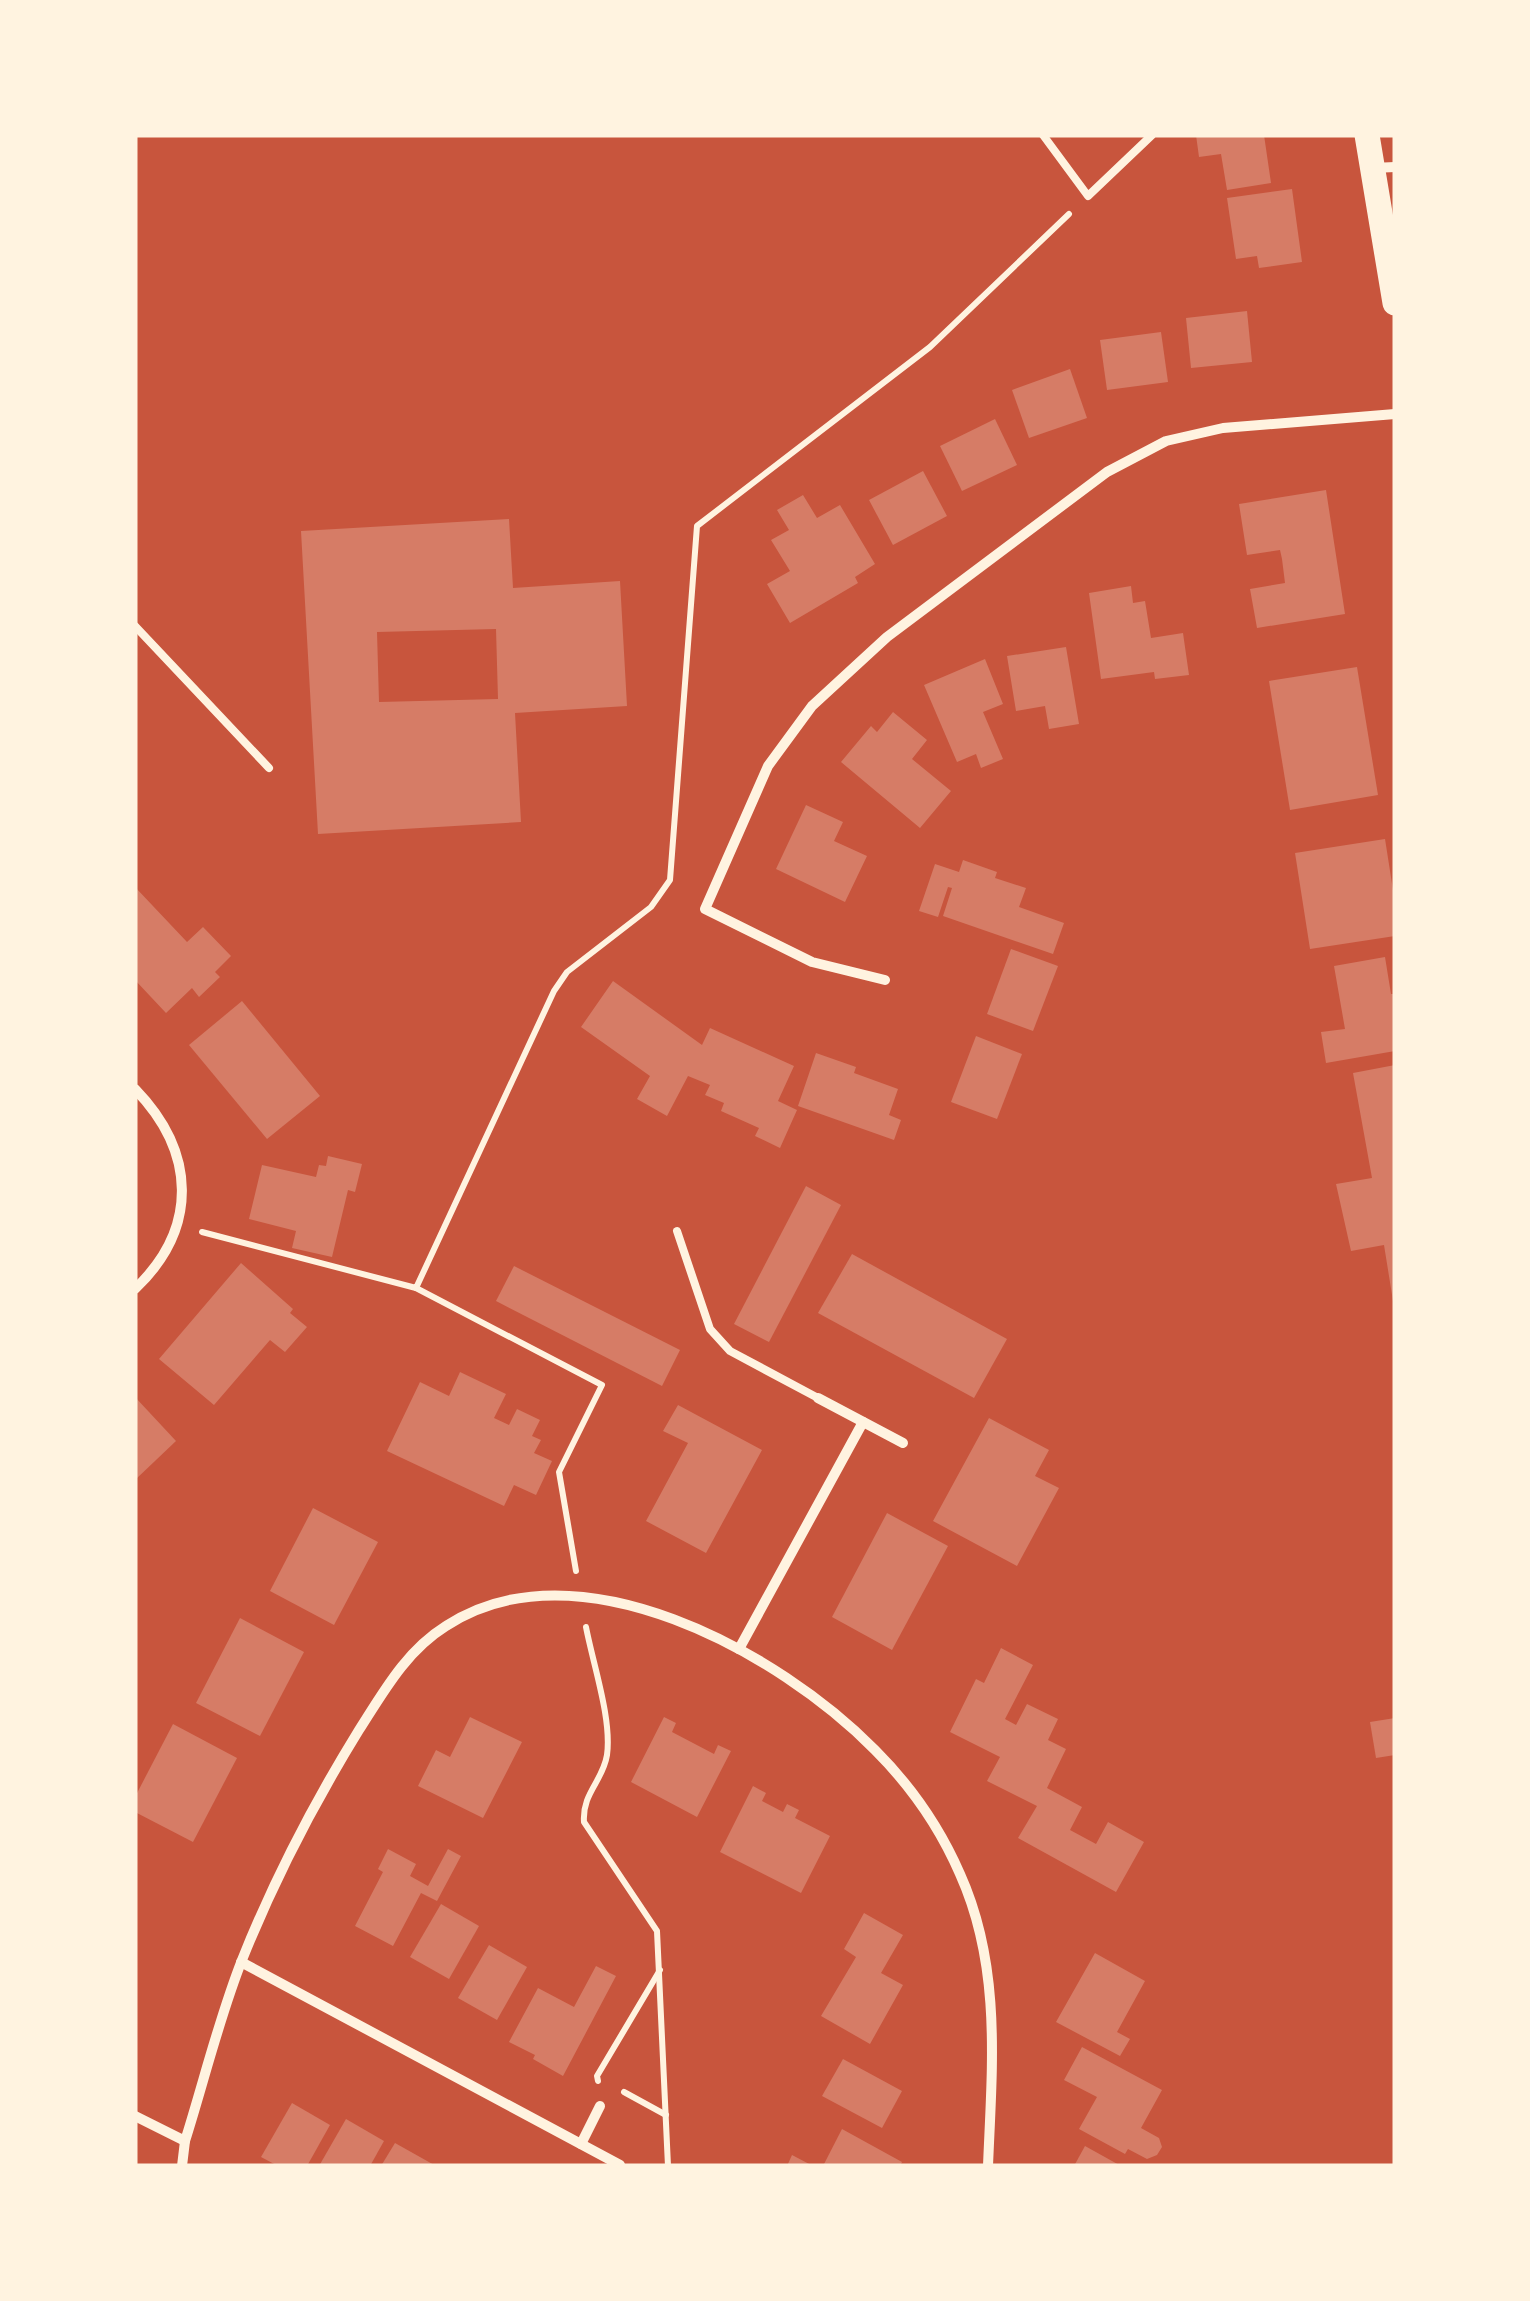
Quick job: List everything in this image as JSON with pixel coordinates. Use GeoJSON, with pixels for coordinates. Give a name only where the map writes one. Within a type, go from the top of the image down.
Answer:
{"type":"FeatureCollection","features":[{"type":"Feature","properties":{"kind":"main road"},"geometry":{"type":"LineString","coordinates":[[1367,135],[1384,167],[1395,303]]}},
{"type":"Feature","properties":{"kind":"street"},"geometry":{"type":"LineString","coordinates":[[885,980],[812,962],[706,909],[768,766],[812,706],[887,637],[997,554],[1107,472],[1166,442],[1223,428],[1395,414]]}},
{"type":"Feature","properties":{"kind":"street"},"geometry":{"type":"LineString","coordinates":[[135,1089],[152,1106],[171,1137],[183,1196],[179,1226],[169,1248],[135,1289]]}},
{"type":"Feature","properties":{"kind":"street"},"geometry":{"type":"LineString","coordinates":[[818,1398],[903,1443]]}},
{"type":"Feature","properties":{"kind":"street"},"geometry":{"type":"LineString","coordinates":[[738,1649],[863,1422]]}},
{"type":"Feature","properties":{"kind":"street"},"geometry":{"type":"LineString","coordinates":[[182,2166],[185,2141],[242,1962],[328,1780],[394,1676],[418,1648],[445,1626],[501,1602],[580,1598],[612,1600],[651,1610],[738,1649],[812,1696],[875,1749],[928,1813],[961,1876],[984,1946],[994,2024],[988,2166]]}},
{"type":"Feature","properties":{"kind":"street"},"geometry":{"type":"LineString","coordinates":[[242,1962],[620,2164]]}},
{"type":"Feature","properties":{"kind":"street"},"geometry":{"type":"LineString","coordinates":[[580,2144],[600,2106]]}},
{"type":"Feature","properties":{"kind":"street"},"geometry":{"type":"LineString","coordinates":[[135,2116],[185,2141]]}},
{"type":"Feature","properties":{"kind":"lane"},"geometry":{"type":"LineString","coordinates":[[1043,135],[1088,196],[1152,135]]}},
{"type":"Feature","properties":{"kind":"lane"},"geometry":{"type":"LineString","coordinates":[[135,626],[269,768]]}},
{"type":"Feature","properties":{"kind":"lane"},"geometry":{"type":"LineString","coordinates":[[677,1230],[710,1329],[730,1351],[818,1398]]}},
{"type":"Feature","properties":{"kind":"path"},"geometry":{"type":"LineString","coordinates":[[416,1288],[554,990],[567,972],[651,908],[670,880],[697,526],[930,347],[1088,196]]}},
{"type":"Feature","properties":{"kind":"path"},"geometry":{"type":"LineString","coordinates":[[179,1226],[416,1288],[602,1385],[559,1472],[606,1730],[606,1758],[583,1806],[584,1822],[657,1931],[668,2166]]}},
{"type":"Feature","properties":{"kind":"path"},"geometry":{"type":"LineString","coordinates":[[600,2106],[597,2076],[660,1969]]}},
{"type":"Feature","properties":{"kind":"path"},"geometry":{"type":"LineString","coordinates":[[597,2076],[666,2115]]}},
{"type":"Feature","properties":{"kind":"building"},"geometry":{"type":"Polygon","coordinates":[[[1196,135],[1264,135],[1271,183],[1227,190],[1221,154],[1199,157],[1196,135]]]}},
{"type":"Feature","properties":{"kind":"building"},"geometry":{"type":"Polygon","coordinates":[[[1292,189],[1302,262],[1259,268],[1257,256],[1236,259],[1227,198],[1292,189]]]}},
{"type":"Feature","properties":{"kind":"building"},"geometry":{"type":"Polygon","coordinates":[[[1247,311],[1252,362],[1191,368],[1186,318],[1247,311]]]}},
{"type":"Feature","properties":{"kind":"building"},"geometry":{"type":"Polygon","coordinates":[[[1161,332],[1168,382],[1107,390],[1100,340],[1161,332]]]}},
{"type":"Feature","properties":{"kind":"building"},"geometry":{"type":"Polygon","coordinates":[[[1070,369],[1087,418],[1029,438],[1012,390],[1070,369]]]}},
{"type":"Feature","properties":{"kind":"building"},"geometry":{"type":"Polygon","coordinates":[[[995,419],[1017,465],[962,491],[940,446],[995,419]]]}},
{"type":"Feature","properties":{"kind":"building"},"geometry":{"type":"Polygon","coordinates":[[[923,471],[947,516],[893,545],[869,500],[923,471]]]}},
{"type":"Feature","properties":{"kind":"building"},"geometry":{"type":"Polygon","coordinates":[[[1326,490],[1345,614],[1257,628],[1250,589],[1285,583],[1282,559],[1280,550],[1247,555],[1239,504],[1326,490]]]}},
{"type":"Feature","properties":{"kind":"building"},"geometry":{"type":"Polygon","coordinates":[[[803,495],[817,518],[840,505],[875,564],[855,577],[858,583],[790,623],[767,584],[790,571],[771,540],[789,530],[777,510],[803,495]]]}},
{"type":"Feature","properties":{"kind":"building"},"geometry":{"type":"Polygon","coordinates":[[[509,519],[513,588],[620,581],[627,706],[515,713],[521,822],[318,834],[301,531],[509,519]],[[496,629],[377,632],[379,702],[498,699],[496,629]]]}},
{"type":"Feature","properties":{"kind":"building"},"geometry":{"type":"Polygon","coordinates":[[[1131,586],[1133,603],[1145,601],[1151,638],[1183,633],[1189,675],[1155,679],[1154,672],[1101,679],[1089,593],[1131,586]]]}},
{"type":"Feature","properties":{"kind":"building"},"geometry":{"type":"Polygon","coordinates":[[[1066,647],[1079,724],[1049,729],[1045,706],[1016,711],[1007,656],[1066,647]]]}},
{"type":"Feature","properties":{"kind":"building"},"geometry":{"type":"Polygon","coordinates":[[[985,659],[1003,704],[983,712],[1003,759],[981,768],[976,754],[957,762],[924,685],[985,659]]]}},
{"type":"Feature","properties":{"kind":"building"},"geometry":{"type":"Polygon","coordinates":[[[1357,667],[1378,795],[1290,810],[1269,681],[1357,667]]]}},
{"type":"Feature","properties":{"kind":"building"},"geometry":{"type":"Polygon","coordinates":[[[893,712],[927,740],[912,759],[951,791],[920,828],[841,762],[871,726],[877,732],[893,712]]]}},
{"type":"Feature","properties":{"kind":"building"},"geometry":{"type":"Polygon","coordinates":[[[806,805],[843,822],[834,841],[867,856],[845,902],[776,869],[806,805]]]}},
{"type":"Feature","properties":{"kind":"building"},"geometry":{"type":"Polygon","coordinates":[[[1385,839],[1395,903],[1395,936],[1310,949],[1295,853],[1385,839]]]}},
{"type":"Feature","properties":{"kind":"building"},"geometry":{"type":"Polygon","coordinates":[[[963,860],[997,872],[995,878],[1026,888],[1019,907],[1064,923],[1053,954],[943,916],[952,888],[948,887],[938,917],[919,911],[935,864],[959,872],[963,860]]]}},
{"type":"Feature","properties":{"kind":"building"},"geometry":{"type":"Polygon","coordinates":[[[135,887],[187,942],[203,927],[231,956],[215,972],[220,977],[199,997],[192,988],[166,1013],[135,980],[135,887]]]}},
{"type":"Feature","properties":{"kind":"building"},"geometry":{"type":"Polygon","coordinates":[[[1011,949],[1058,966],[1033,1031],[987,1014],[1011,949]]]}},
{"type":"Feature","properties":{"kind":"building"},"geometry":{"type":"Polygon","coordinates":[[[1385,957],[1391,994],[1395,994],[1395,1051],[1326,1063],[1321,1032],[1345,1029],[1334,966],[1385,957]]]}},
{"type":"Feature","properties":{"kind":"building"},"geometry":{"type":"Polygon","coordinates":[[[613,981],[702,1045],[710,1028],[794,1066],[778,1101],[797,1110],[780,1148],[755,1136],[759,1128],[721,1111],[724,1103],[705,1095],[710,1085],[688,1076],[667,1116],[637,1099],[650,1076],[581,1027],[613,981]]]}},
{"type":"Feature","properties":{"kind":"building"},"geometry":{"type":"Polygon","coordinates":[[[242,1001],[320,1096],[267,1139],[189,1045],[242,1001]]]}},
{"type":"Feature","properties":{"kind":"building"},"geometry":{"type":"Polygon","coordinates":[[[976,1036],[1022,1054],[997,1119],[951,1102],[976,1036]]]}},
{"type":"Feature","properties":{"kind":"building"},"geometry":{"type":"Polygon","coordinates":[[[816,1053],[856,1067],[854,1073],[898,1089],[889,1115],[901,1120],[894,1140],[798,1106],[816,1053]]]}},
{"type":"Feature","properties":{"kind":"building"},"geometry":{"type":"Polygon","coordinates":[[[1395,1065],[1393,1301],[1384,1245],[1351,1251],[1336,1184],[1372,1178],[1353,1073],[1395,1065]]]}},
{"type":"Feature","properties":{"kind":"building"},"geometry":{"type":"Polygon","coordinates":[[[328,1156],[362,1164],[355,1192],[348,1190],[332,1257],[292,1248],[296,1231],[249,1219],[262,1165],[316,1177],[319,1165],[326,1166],[328,1156]]]}},
{"type":"Feature","properties":{"kind":"building"},"geometry":{"type":"Polygon","coordinates":[[[806,1186],[841,1205],[769,1342],[734,1324],[806,1186]]]}},
{"type":"Feature","properties":{"kind":"building"},"geometry":{"type":"Polygon","coordinates":[[[852,1254],[1007,1339],[974,1398],[818,1313],[852,1254]]]}},
{"type":"Feature","properties":{"kind":"building"},"geometry":{"type":"Polygon","coordinates":[[[241,1263],[293,1309],[290,1313],[307,1327],[285,1352],[270,1340],[214,1405],[159,1359],[241,1263]]]}},
{"type":"Feature","properties":{"kind":"building"},"geometry":{"type":"Polygon","coordinates":[[[514,1266],[680,1350],[662,1386],[496,1301],[514,1266]]]}},
{"type":"Feature","properties":{"kind":"building"},"geometry":{"type":"Polygon","coordinates":[[[460,1372],[506,1394],[494,1418],[509,1425],[517,1409],[540,1420],[532,1436],[541,1440],[534,1453],[552,1461],[536,1495],[514,1485],[504,1506],[387,1451],[420,1382],[449,1396],[460,1372]]]}},
{"type":"Feature","properties":{"kind":"building"},"geometry":{"type":"Polygon","coordinates":[[[135,1397],[176,1441],[135,1480],[135,1397]]]}},
{"type":"Feature","properties":{"kind":"building"},"geometry":{"type":"Polygon","coordinates":[[[678,1405],[762,1450],[706,1553],[646,1521],[688,1443],[663,1431],[678,1405]]]}},
{"type":"Feature","properties":{"kind":"building"},"geometry":{"type":"Polygon","coordinates":[[[989,1418],[1049,1450],[1035,1476],[1059,1488],[1017,1566],[933,1521],[989,1418]]]}},
{"type":"Feature","properties":{"kind":"building"},"geometry":{"type":"Polygon","coordinates":[[[313,1508],[378,1542],[334,1625],[270,1591],[313,1508]]]}},
{"type":"Feature","properties":{"kind":"building"},"geometry":{"type":"Polygon","coordinates":[[[887,1513],[948,1546],[892,1650],[832,1617],[887,1513]]]}},
{"type":"Feature","properties":{"kind":"building"},"geometry":{"type":"Polygon","coordinates":[[[240,1618],[304,1652],[260,1736],[196,1703],[240,1618]]]}},
{"type":"Feature","properties":{"kind":"building"},"geometry":{"type":"Polygon","coordinates":[[[1001,1648],[1033,1665],[1005,1719],[1016,1725],[1027,1704],[1058,1719],[1048,1740],[1066,1749],[1047,1788],[1082,1807],[1070,1830],[1096,1844],[1108,1822],[1144,1842],[1116,1892],[1018,1838],[1037,1806],[987,1781],[1000,1757],[950,1732],[976,1679],[984,1683],[1001,1648]]]}},
{"type":"Feature","properties":{"kind":"building"},"geometry":{"type":"Polygon","coordinates":[[[470,1717],[522,1742],[483,1818],[418,1786],[436,1750],[450,1757],[470,1717]]]}},
{"type":"Feature","properties":{"kind":"building"},"geometry":{"type":"Polygon","coordinates":[[[664,1717],[676,1723],[672,1732],[714,1754],[718,1745],[731,1751],[697,1817],[631,1782],[664,1717]]]}},
{"type":"Feature","properties":{"kind":"building"},"geometry":{"type":"Polygon","coordinates":[[[1395,1718],[1395,1755],[1376,1758],[1370,1722],[1395,1718]]]}},
{"type":"Feature","properties":{"kind":"building"},"geometry":{"type":"Polygon","coordinates":[[[173,1724],[237,1758],[193,1842],[135,1812],[135,1797],[173,1724]]]}},
{"type":"Feature","properties":{"kind":"building"},"geometry":{"type":"Polygon","coordinates":[[[753,1786],[766,1793],[762,1801],[783,1812],[787,1804],[799,1810],[795,1818],[830,1836],[801,1893],[720,1852],[753,1786]]]}},
{"type":"Feature","properties":{"kind":"building"},"geometry":{"type":"Polygon","coordinates":[[[388,1849],[416,1864],[410,1876],[428,1886],[448,1849],[461,1856],[437,1901],[421,1893],[393,1946],[355,1926],[383,1872],[378,1869],[388,1849]]]}},
{"type":"Feature","properties":{"kind":"building"},"geometry":{"type":"Polygon","coordinates":[[[441,1904],[479,1926],[449,1979],[410,1957],[441,1904]]]}},
{"type":"Feature","properties":{"kind":"building"},"geometry":{"type":"Polygon","coordinates":[[[864,1913],[903,1935],[881,1973],[903,1985],[870,2044],[821,2016],[856,1957],[844,1949],[864,1913]]]}},
{"type":"Feature","properties":{"kind":"building"},"geometry":{"type":"Polygon","coordinates":[[[489,1945],[527,1967],[497,2020],[458,1998],[489,1945]]]}},
{"type":"Feature","properties":{"kind":"building"},"geometry":{"type":"Polygon","coordinates":[[[1095,1953],[1145,1981],[1117,2032],[1130,2039],[1120,2056],[1056,2022],[1095,1953]]]}},
{"type":"Feature","properties":{"kind":"building"},"geometry":{"type":"Polygon","coordinates":[[[596,1966],[616,1976],[563,2076],[509,2042],[538,1988],[574,2007],[596,1966]]]}},
{"type":"Feature","properties":{"kind":"building"},"geometry":{"type":"Polygon","coordinates":[[[1082,2047],[1162,2090],[1141,2128],[1159,2138],[1162,2147],[1157,2155],[1147,2159],[1128,2149],[1125,2154],[1079,2129],[1097,2097],[1064,2080],[1082,2047]]]}},
{"type":"Feature","properties":{"kind":"building"},"geometry":{"type":"Polygon","coordinates":[[[843,2059],[902,2091],[882,2128],[822,2096],[843,2059]]]}},
{"type":"Feature","properties":{"kind":"building"},"geometry":{"type":"Polygon","coordinates":[[[292,2103],[330,2125],[307,2166],[278,2166],[261,2157],[292,2103]]]}},
{"type":"Feature","properties":{"kind":"building"},"geometry":{"type":"Polygon","coordinates":[[[346,2119],[384,2141],[370,2166],[319,2166],[346,2119]]]}},
{"type":"Feature","properties":{"kind":"building"},"geometry":{"type":"Polygon","coordinates":[[[842,2129],[902,2162],[900,2166],[823,2166],[842,2129]]]}},
{"type":"Feature","properties":{"kind":"building"},"geometry":{"type":"Polygon","coordinates":[[[395,2143],[436,2166],[381,2166],[395,2143]]]}},
{"type":"Feature","properties":{"kind":"building"},"geometry":{"type":"Polygon","coordinates":[[[1085,2146],[1121,2166],[1074,2166],[1085,2146]]]}},
{"type":"Feature","properties":{"kind":"building"},"geometry":{"type":"Polygon","coordinates":[[[792,2155],[813,2166],[787,2166],[792,2155]]]}}]}
